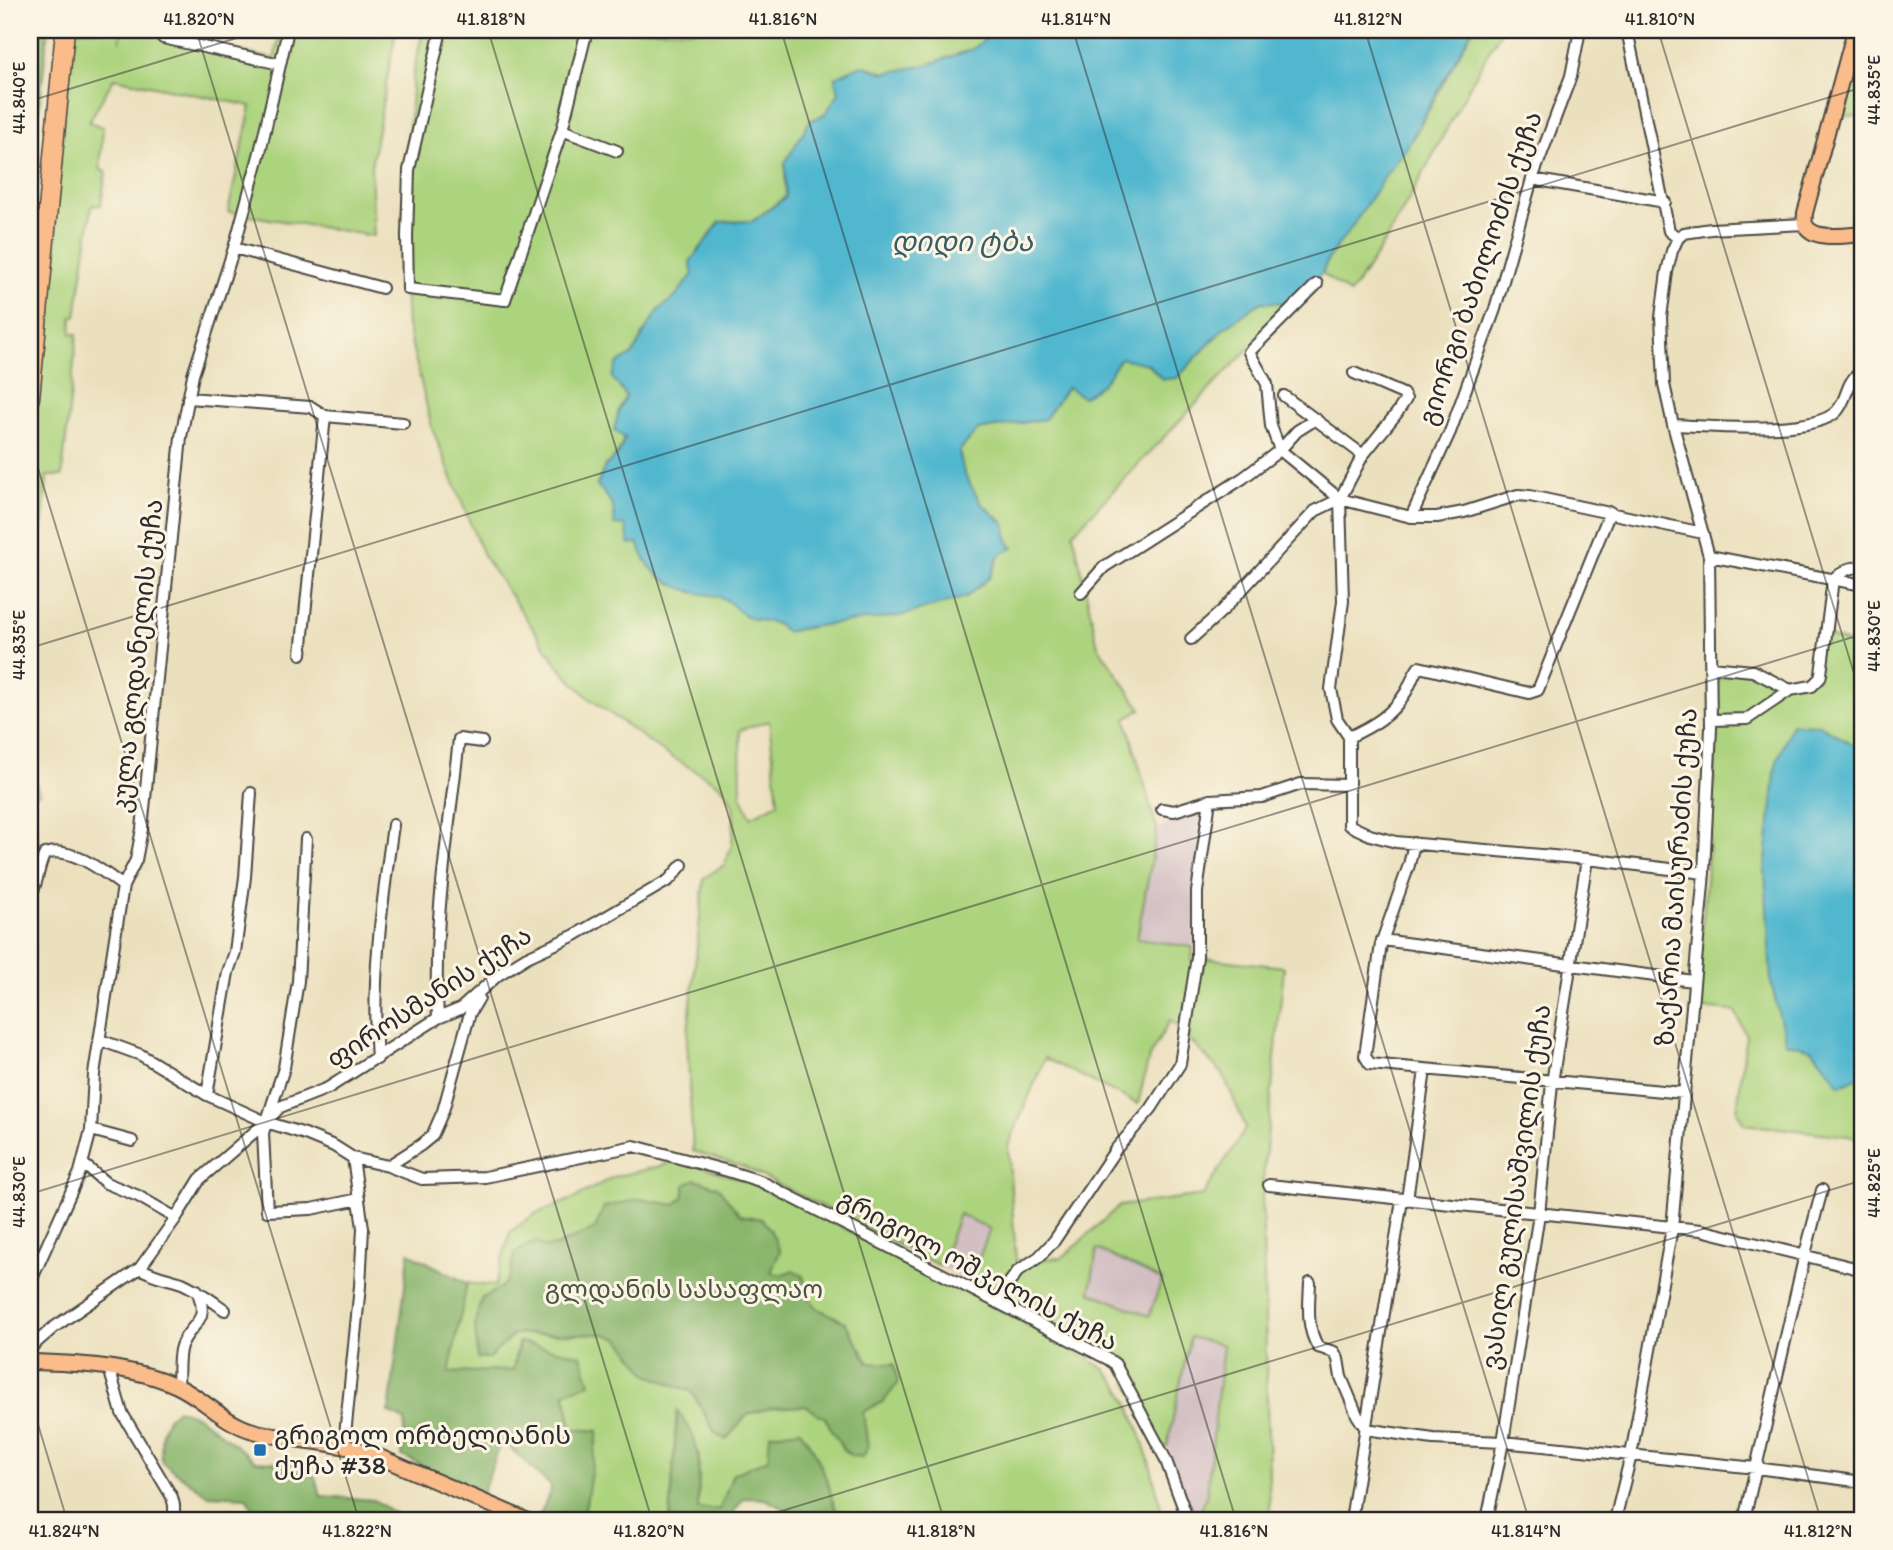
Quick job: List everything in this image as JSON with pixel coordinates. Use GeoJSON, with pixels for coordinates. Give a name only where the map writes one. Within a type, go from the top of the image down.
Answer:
{"type":"FeatureCollection","features":[{"type":"Feature","properties":{"kind":"highway"},"geometry":{"type":"LineString","coordinates":[[30,398],[65,30]]}},
{"type":"Feature","properties":{"kind":"main road"},"geometry":{"type":"LineString","coordinates":[[1855,30],[1805,213],[1805,224],[1812,233],[1821,235],[1863,234]]}},
{"type":"Feature","properties":{"kind":"main road"},"geometry":{"type":"LineString","coordinates":[[30,1362],[109,1368],[150,1377],[178,1386],[199,1397],[225,1418],[247,1429],[273,1436],[344,1445],[409,1469],[526,1520]]}},
{"type":"Feature","properties":{"kind":"street","name":"კულა გლდანელის ქუჩა"},"geometry":{"type":"LineString","coordinates":[[30,1283],[83,1164],[91,1130],[94,1073],[123,886],[136,860],[142,829],[181,437],[192,375],[234,248],[288,30]]}},
{"type":"Feature","properties":{"kind":"street"},"geometry":{"type":"LineString","coordinates":[[441,30],[409,170],[408,289],[505,300],[562,130],[587,30]]}},
{"type":"Feature","properties":{"kind":"street","name":"გიორგი ბაბილოძის ქუჩა"},"geometry":{"type":"LineString","coordinates":[[1411,517],[1450,432],[1496,309],[1532,178],[1571,76],[1580,30]]}},
{"type":"Feature","properties":{"kind":"street"},"geometry":{"type":"LineString","coordinates":[[1627,30],[1669,231],[1678,238],[1684,233],[1711,229],[1805,224]]}},
{"type":"Feature","properties":{"kind":"street"},"geometry":{"type":"LineString","coordinates":[[163,38],[280,64]]}},
{"type":"Feature","properties":{"kind":"street"},"geometry":{"type":"LineString","coordinates":[[562,130],[617,151]]}},
{"type":"Feature","properties":{"kind":"street"},"geometry":{"type":"LineString","coordinates":[[1532,178],[1665,202]]}},
{"type":"Feature","properties":{"kind":"street","name":"ზაქარია მაისურაძის ქუჩა"},"geometry":{"type":"LineString","coordinates":[[1615,1520],[1631,1455],[1672,1228],[1704,873],[1711,720],[1709,556],[1664,384],[1661,317],[1667,272],[1678,238]]}},
{"type":"Feature","properties":{"kind":"street"},"geometry":{"type":"LineString","coordinates":[[234,248],[382,288]]}},
{"type":"Feature","properties":{"kind":"street"},"geometry":{"type":"LineString","coordinates":[[1317,284],[1249,352],[1267,384],[1271,426],[1280,450],[1340,499],[1411,517],[1456,514],[1518,495],[1703,533]]}},
{"type":"Feature","properties":{"kind":"street"},"geometry":{"type":"LineString","coordinates":[[1354,373],[1403,394],[1406,399],[1363,455],[1340,499],[1343,601],[1331,689],[1337,719],[1349,737],[1349,825],[1370,835],[1396,842],[1587,859],[1704,873]]}},
{"type":"Feature","properties":{"kind":"street"},"geometry":{"type":"LineString","coordinates":[[1673,425],[1775,428],[1823,419],[1837,411],[1853,377],[1863,375]]}},
{"type":"Feature","properties":{"kind":"street"},"geometry":{"type":"LineString","coordinates":[[1284,396],[1363,455]]}},
{"type":"Feature","properties":{"kind":"street"},"geometry":{"type":"LineString","coordinates":[[188,398],[311,407],[325,416],[403,423]]}},
{"type":"Feature","properties":{"kind":"street"},"geometry":{"type":"LineString","coordinates":[[300,654],[325,416]]}},
{"type":"Feature","properties":{"kind":"street"},"geometry":{"type":"LineString","coordinates":[[1082,593],[1104,566],[1243,478],[1280,450],[1297,431],[1316,419]]}},
{"type":"Feature","properties":{"kind":"street"},"geometry":{"type":"LineString","coordinates":[[1191,639],[1223,610],[1315,511],[1340,499]]}},
{"type":"Feature","properties":{"kind":"street"},"geometry":{"type":"LineString","coordinates":[[1349,737],[1374,726],[1391,711],[1407,691],[1419,667],[1529,693],[1538,690],[1610,512]]}},
{"type":"Feature","properties":{"kind":"street"},"geometry":{"type":"LineString","coordinates":[[1709,556],[1863,585]]}},
{"type":"Feature","properties":{"kind":"street"},"geometry":{"type":"LineString","coordinates":[[1711,720],[1747,719],[1790,690],[1808,688],[1820,678],[1833,579],[1848,569],[1863,566]]}},
{"type":"Feature","properties":{"kind":"street"},"geometry":{"type":"LineString","coordinates":[[1711,667],[1753,671],[1790,690]]}},
{"type":"Feature","properties":{"kind":"street"},"geometry":{"type":"LineString","coordinates":[[438,1018],[438,930],[459,739],[482,742]]}},
{"type":"Feature","properties":{"kind":"street"},"geometry":{"type":"LineString","coordinates":[[1162,809],[1174,811],[1210,800],[1262,797],[1301,784],[1349,785]]}},
{"type":"Feature","properties":{"kind":"street"},"geometry":{"type":"LineString","coordinates":[[207,1095],[228,972],[235,952],[251,793]]}},
{"type":"Feature","properties":{"kind":"street"},"geometry":{"type":"LineString","coordinates":[[996,1301],[1018,1271],[1039,1257],[1054,1241],[1116,1149],[1151,1109],[1180,1064],[1197,957],[1197,892],[1210,800]]}},
{"type":"Feature","properties":{"kind":"street"},"geometry":{"type":"LineString","coordinates":[[377,1059],[374,1016],[380,920],[393,825]]}},
{"type":"Feature","properties":{"kind":"street"},"geometry":{"type":"LineString","coordinates":[[306,839],[298,981],[284,1068],[263,1133],[267,1211],[311,1209],[359,1199]]}},
{"type":"Feature","properties":{"kind":"street"},"geometry":{"type":"LineString","coordinates":[[1414,843],[1409,865],[1382,940],[1365,1056],[1370,1064],[1552,1083],[1684,1093]]}},
{"type":"Feature","properties":{"kind":"street"},"geometry":{"type":"LineString","coordinates":[[30,896],[36,885],[42,860],[45,854],[52,851],[89,862],[123,886]]}},
{"type":"Feature","properties":{"kind":"street","name":"ვასილ გულისაშვილის ქუჩა"},"geometry":{"type":"LineString","coordinates":[[1487,1520],[1503,1442],[1539,1214],[1552,1083],[1587,859]]}},
{"type":"Feature","properties":{"kind":"street","name":"ფიროსმანის ქუჩა"},"geometry":{"type":"LineString","coordinates":[[30,1348],[53,1328],[140,1268],[176,1218],[200,1178],[280,1107],[328,1088],[377,1059],[438,1018],[460,1009],[498,975],[527,957],[575,935],[669,880],[682,865]]}},
{"type":"Feature","properties":{"kind":"street"},"geometry":{"type":"LineString","coordinates":[[1382,940],[1693,981]]}},
{"type":"Feature","properties":{"kind":"street"},"geometry":{"type":"LineString","coordinates":[[387,1166],[421,1146],[432,1136],[443,1111],[470,1013],[484,989]]}},
{"type":"Feature","properties":{"kind":"street","name":"გრიგოლ ოშკელის ქუჩა"},"geometry":{"type":"LineString","coordinates":[[100,1040],[141,1055],[207,1095],[266,1122],[324,1142],[353,1158],[422,1178],[485,1177],[634,1146],[760,1181],[1115,1364],[1165,1458],[1188,1520]]}},
{"type":"Feature","properties":{"kind":"street"},"geometry":{"type":"LineString","coordinates":[[1350,1520],[1425,1070]]}},
{"type":"Feature","properties":{"kind":"street"},"geometry":{"type":"LineString","coordinates":[[91,1130],[132,1141]]}},
{"type":"Feature","properties":{"kind":"street"},"geometry":{"type":"LineString","coordinates":[[344,1445],[363,1228],[353,1158]]}},
{"type":"Feature","properties":{"kind":"street"},"geometry":{"type":"LineString","coordinates":[[83,1164],[106,1183],[138,1196],[176,1218]]}},
{"type":"Feature","properties":{"kind":"street"},"geometry":{"type":"LineString","coordinates":[[1269,1185],[1700,1230],[1863,1270]]}},
{"type":"Feature","properties":{"kind":"street"},"geometry":{"type":"LineString","coordinates":[[1744,1520],[1822,1190]]}},
{"type":"Feature","properties":{"kind":"street"},"geometry":{"type":"LineString","coordinates":[[140,1268],[151,1276],[178,1282],[197,1290],[225,1310]]}},
{"type":"Feature","properties":{"kind":"street"},"geometry":{"type":"LineString","coordinates":[[1310,1283],[1309,1324],[1312,1338],[1318,1347],[1334,1352],[1341,1377],[1366,1429],[1433,1439],[1503,1442],[1863,1482]]}},
{"type":"Feature","properties":{"kind":"street"},"geometry":{"type":"LineString","coordinates":[[178,1386],[182,1344],[201,1317],[202,1301],[197,1290]]}},
{"type":"Feature","properties":{"kind":"street"},"geometry":{"type":"LineString","coordinates":[[109,1368],[122,1413],[172,1497],[174,1520]]}},
{"type":"Feature","properties":{"kind":"shaded area"},"geometry":{"type":"Polygon","coordinates":[[[1206,808],[1193,947],[1136,939],[1157,829],[1206,808]]]}},
{"type":"Feature","properties":{"kind":"shaded area"},"geometry":{"type":"Polygon","coordinates":[[[959,1213],[991,1229],[970,1282],[940,1266],[959,1213]]]}},
{"type":"Feature","properties":{"kind":"shaded area"},"geometry":{"type":"Polygon","coordinates":[[[1097,1249],[1162,1280],[1149,1317],[1090,1292],[1097,1249]]]}},
{"type":"Feature","properties":{"kind":"shaded area"},"geometry":{"type":"Polygon","coordinates":[[[1190,1337],[1223,1345],[1207,1493],[1198,1520],[1193,1520],[1167,1446],[1190,1337]]]}},
{"type":"Feature","properties":{"kind":"green space"},"geometry":{"type":"Polygon","coordinates":[[[30,30],[48,30],[30,189],[30,30]]]}},
{"type":"Feature","properties":{"kind":"green space"},"geometry":{"type":"Polygon","coordinates":[[[72,30],[121,30],[120,42],[122,30],[177,30],[213,38],[211,45],[274,59],[281,30],[396,30],[371,167],[374,236],[228,212],[251,106],[114,78],[89,122],[103,127],[100,169],[106,172],[101,205],[92,206],[76,316],[72,317],[71,333],[77,334],[62,476],[47,476],[30,673],[30,471],[72,30]]]}},
{"type":"Feature","properties":{"kind":"green space"},"geometry":{"type":"Polygon","coordinates":[[[423,30],[996,30],[973,49],[926,65],[886,73],[862,65],[825,114],[810,121],[785,163],[786,196],[753,221],[720,222],[698,252],[694,273],[675,297],[659,310],[633,354],[617,364],[621,387],[626,396],[619,410],[623,441],[618,453],[605,466],[607,496],[638,543],[694,592],[719,596],[734,604],[746,616],[777,622],[786,632],[966,597],[990,577],[1007,538],[1005,524],[981,503],[964,474],[959,451],[978,430],[1044,419],[1067,387],[1102,384],[1121,358],[1148,364],[1162,379],[1177,378],[1223,329],[1261,302],[1292,303],[1073,533],[1098,646],[1141,709],[1126,719],[1157,829],[1137,939],[1193,947],[1192,961],[1203,958],[1284,967],[1262,1190],[1270,1520],[1198,1520],[1207,1493],[1223,1345],[1190,1337],[1167,1447],[1161,1445],[1118,1363],[1096,1348],[970,1282],[990,1229],[959,1214],[940,1266],[746,1168],[693,1151],[687,1042],[704,878],[724,865],[732,845],[733,806],[727,793],[718,784],[665,753],[589,698],[562,671],[483,555],[432,428],[407,325],[402,240],[413,75],[423,30]],[[769,721],[740,730],[741,795],[751,817],[778,803],[769,721]],[[1170,1020],[1149,1057],[1138,1104],[1045,1058],[1008,1146],[1016,1261],[1062,1258],[1119,1206],[1203,1195],[1246,1128],[1223,1074],[1170,1020]],[[1097,1249],[1090,1292],[1149,1316],[1162,1280],[1097,1249]]]}},
{"type":"Feature","properties":{"kind":"green space"},"geometry":{"type":"Polygon","coordinates":[[[1472,30],[1502,30],[1392,230],[1350,294],[1322,273],[1329,257],[1417,132],[1472,30]]]}},
{"type":"Feature","properties":{"kind":"green space"},"geometry":{"type":"Polygon","coordinates":[[[1863,43],[1863,117],[1844,116],[1863,43]]]}},
{"type":"Feature","properties":{"kind":"green space"},"geometry":{"type":"Polygon","coordinates":[[[1821,634],[1863,648],[1863,750],[1819,725],[1812,1049],[1840,1085],[1863,1075],[1863,1138],[1744,1124],[1737,1111],[1746,1035],[1735,1011],[1696,1008],[1714,779],[1718,668],[1811,680],[1821,634]]]}},
{"type":"Feature","properties":{"kind":"green space"},"geometry":{"type":"Polygon","coordinates":[[[30,760],[39,793],[31,797],[40,853],[33,882],[34,954],[30,973],[30,760]]]}},
{"type":"Feature","properties":{"kind":"green space","name":"გლდანის სასაფლაო"},"geometry":{"type":"Polygon","coordinates":[[[678,1159],[750,1182],[800,1205],[970,1293],[1105,1369],[1119,1386],[1140,1433],[1163,1520],[838,1520],[829,1486],[768,1459],[733,1474],[720,1509],[698,1509],[699,1456],[677,1411],[670,1520],[583,1520],[598,1431],[572,1429],[565,1393],[518,1343],[513,1370],[449,1373],[467,1283],[495,1286],[510,1232],[535,1214],[573,1199],[613,1177],[661,1166],[678,1159]]]}},
{"type":"Feature","properties":{"kind":"green space"},"geometry":{"type":"Polygon","coordinates":[[[695,1179],[718,1187],[740,1215],[762,1219],[780,1251],[771,1272],[781,1275],[793,1270],[803,1276],[815,1307],[845,1322],[869,1363],[894,1364],[898,1383],[884,1401],[863,1412],[868,1447],[863,1457],[852,1456],[843,1449],[825,1418],[806,1406],[771,1408],[748,1414],[726,1440],[715,1433],[692,1392],[648,1375],[620,1339],[605,1334],[514,1334],[489,1358],[477,1358],[475,1322],[482,1298],[506,1282],[515,1253],[535,1241],[545,1247],[556,1246],[595,1229],[604,1207],[639,1199],[675,1205],[683,1197],[685,1185],[695,1179]]]}},
{"type":"Feature","properties":{"kind":"green space"},"geometry":{"type":"Polygon","coordinates":[[[409,1253],[467,1283],[449,1373],[513,1370],[519,1342],[581,1355],[590,1383],[565,1393],[572,1429],[598,1431],[583,1520],[545,1520],[539,1517],[552,1487],[502,1440],[482,1493],[402,1456],[405,1421],[389,1412],[409,1253]]]}},
{"type":"Feature","properties":{"kind":"green space"},"geometry":{"type":"Polygon","coordinates":[[[177,1409],[199,1417],[256,1461],[311,1464],[321,1496],[374,1500],[405,1520],[259,1520],[246,1497],[208,1495],[162,1462],[161,1440],[164,1426],[177,1409]]]}},
{"type":"Feature","properties":{"kind":"green space"},"geometry":{"type":"Polygon","coordinates":[[[677,1411],[686,1422],[696,1445],[699,1470],[698,1509],[720,1509],[733,1474],[768,1459],[770,1434],[800,1430],[819,1461],[838,1520],[805,1520],[765,1499],[744,1498],[728,1520],[670,1520],[677,1411]]]}},
{"type":"Feature","properties":{"kind":"water","name":"დიდი ტბა"},"geometry":{"type":"Polygon","coordinates":[[[996,30],[1472,30],[1407,147],[1329,257],[1322,273],[1292,303],[1261,302],[1223,329],[1177,378],[1162,379],[1148,364],[1121,358],[1102,384],[1083,397],[1067,387],[1045,419],[978,430],[959,451],[964,474],[981,503],[1005,524],[1007,538],[1013,548],[999,555],[990,577],[966,597],[900,616],[786,632],[771,622],[746,616],[720,597],[696,593],[665,580],[646,562],[638,543],[629,544],[626,526],[614,525],[611,503],[597,485],[605,466],[618,455],[625,438],[614,430],[626,396],[612,377],[617,364],[633,354],[659,310],[675,297],[693,274],[690,262],[720,222],[753,221],[786,197],[785,163],[810,121],[825,114],[839,93],[835,77],[862,65],[886,73],[926,65],[973,49],[996,30]]]}},
{"type":"Feature","properties":{"kind":"water"},"geometry":{"type":"Polygon","coordinates":[[[1792,724],[1819,725],[1863,750],[1863,1076],[1840,1085],[1812,1049],[1786,1043],[1771,983],[1765,871],[1776,764],[1792,724]]]}},
{"type":"Feature","properties":{"kind":"place","name":"გრიგოლ ორბელიანის ქუჩა #38"},"geometry":{"type":"Point","coordinates":[260,1450]}}]}
